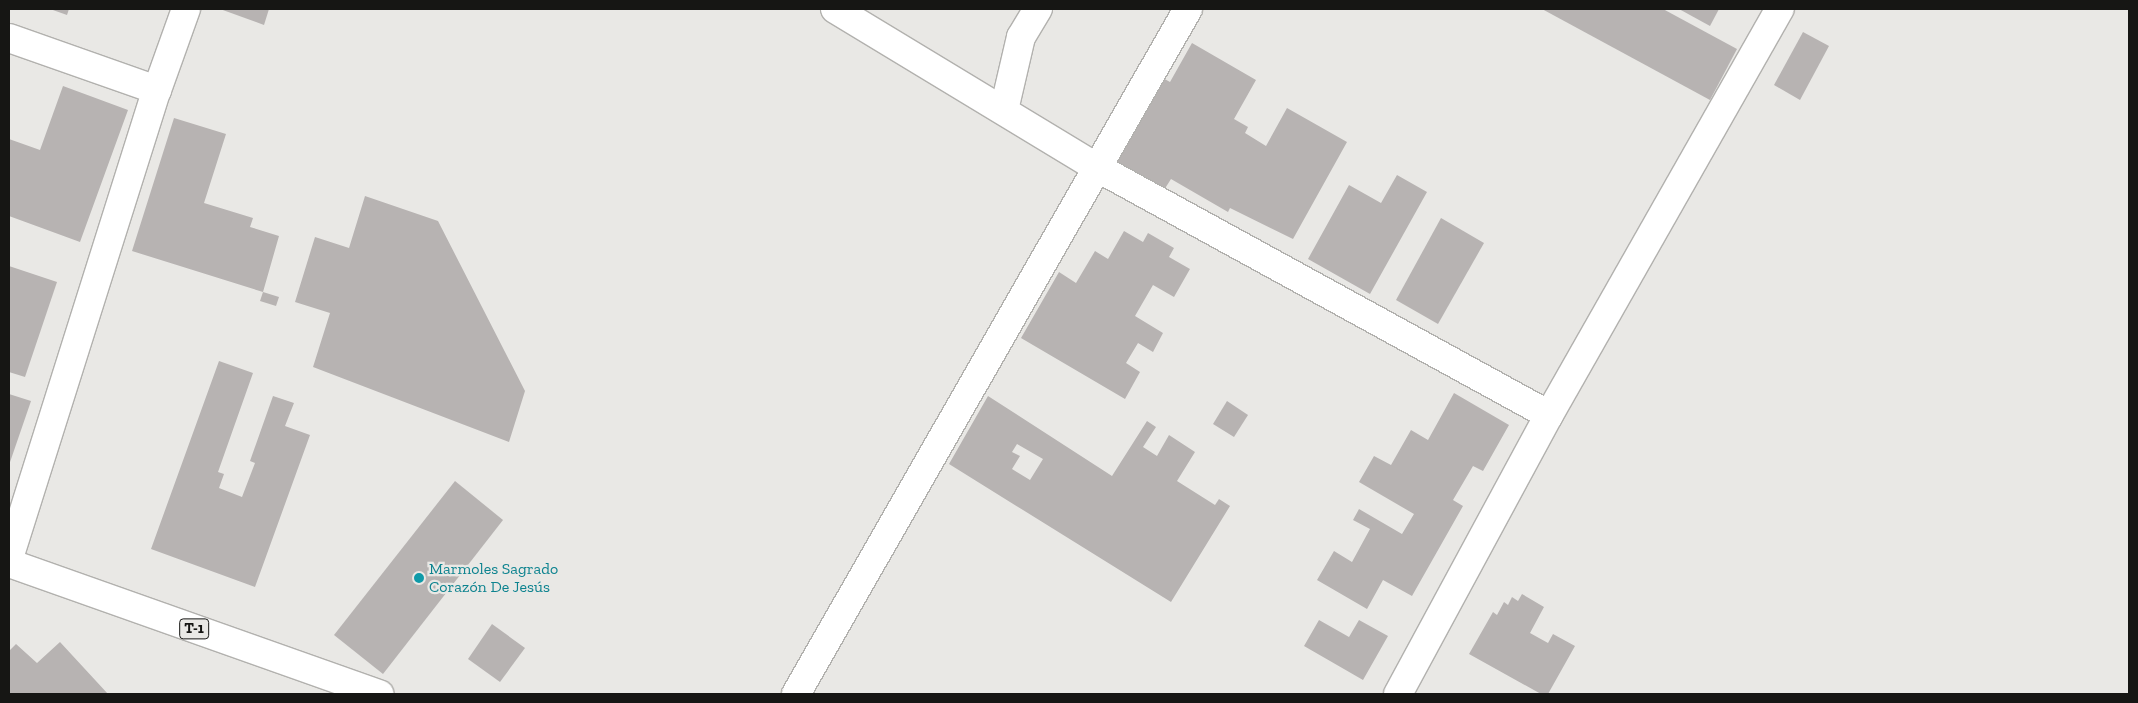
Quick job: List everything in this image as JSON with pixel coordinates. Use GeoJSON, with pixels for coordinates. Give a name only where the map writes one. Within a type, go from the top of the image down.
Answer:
{"type":"FeatureCollection","features":[{"type":"Feature","properties":{"kind":"main road"},"geometry":{"type":"LineString","coordinates":[[9,558],[157,90],[186,9]]}},
{"type":"Feature","properties":{"kind":"main road"},"geometry":{"type":"LineString","coordinates":[[835,9],[1098,168],[1549,415]]}},
{"type":"Feature","properties":{"kind":"main road"},"geometry":{"type":"LineString","coordinates":[[1004,110],[1021,37],[1038,9]]}},
{"type":"Feature","properties":{"kind":"main road"},"geometry":{"type":"LineString","coordinates":[[796,694],[1188,9]]}},
{"type":"Feature","properties":{"kind":"main road"},"geometry":{"type":"LineString","coordinates":[[1398,694],[1549,415],[1780,9]]}},
{"type":"Feature","properties":{"kind":"main road"},"geometry":{"type":"LineString","coordinates":[[9,38],[157,90]]}},
{"type":"Feature","properties":{"kind":"main road","name":"T-1"},"geometry":{"type":"LineString","coordinates":[[9,563],[379,694]]}},
{"type":"Feature","properties":{"kind":"building"},"geometry":{"type":"Polygon","coordinates":[[[50,9],[69,9],[67,15],[50,9]]]}},
{"type":"Feature","properties":{"kind":"building"},"geometry":{"type":"Polygon","coordinates":[[[220,9],[269,9],[264,25],[220,9]]]}},
{"type":"Feature","properties":{"kind":"building"},"geometry":{"type":"Polygon","coordinates":[[[1542,9],[1663,9],[1737,49],[1710,100],[1542,9]]]}},
{"type":"Feature","properties":{"kind":"building"},"geometry":{"type":"Polygon","coordinates":[[[1679,9],[1719,9],[1710,26],[1679,9]]]}},
{"type":"Feature","properties":{"kind":"building"},"geometry":{"type":"Polygon","coordinates":[[[1803,32],[1829,46],[1800,100],[1774,85],[1803,32]]]}},
{"type":"Feature","properties":{"kind":"building"},"geometry":{"type":"Polygon","coordinates":[[[1192,43],[1256,80],[1234,119],[1248,127],[1245,133],[1266,146],[1287,108],[1347,142],[1293,239],[1230,208],[1228,212],[1171,179],[1164,190],[1113,161],[1161,77],[1170,82],[1192,43]]]}},
{"type":"Feature","properties":{"kind":"building"},"geometry":{"type":"Polygon","coordinates":[[[63,86],[128,110],[80,242],[9,216],[9,139],[40,150],[63,86]]]}},
{"type":"Feature","properties":{"kind":"building"},"geometry":{"type":"Polygon","coordinates":[[[174,118],[226,134],[204,203],[253,218],[250,227],[279,236],[263,292],[132,251],[174,118]]]}},
{"type":"Feature","properties":{"kind":"building"},"geometry":{"type":"Polygon","coordinates":[[[1397,175],[1427,192],[1370,294],[1308,259],[1349,185],[1381,203],[1397,175]]]}},
{"type":"Feature","properties":{"kind":"building"},"geometry":{"type":"Polygon","coordinates":[[[365,196],[438,221],[525,391],[509,442],[313,367],[330,313],[295,302],[315,237],[349,248],[365,196]]]}},
{"type":"Feature","properties":{"kind":"building"},"geometry":{"type":"Polygon","coordinates":[[[1441,218],[1484,243],[1438,324],[1396,300],[1441,218]]]}},
{"type":"Feature","properties":{"kind":"building"},"geometry":{"type":"Polygon","coordinates":[[[1124,231],[1143,242],[1148,233],[1174,248],[1169,257],[1190,269],[1174,297],[1153,285],[1135,316],[1163,333],[1153,352],[1138,343],[1126,363],[1140,372],[1125,399],[1021,338],[1059,272],[1076,283],[1095,251],[1108,259],[1124,231]]]}},
{"type":"Feature","properties":{"kind":"building"},"geometry":{"type":"Polygon","coordinates":[[[9,266],[57,282],[25,377],[9,372],[9,266]]]}},
{"type":"Feature","properties":{"kind":"building"},"geometry":{"type":"Polygon","coordinates":[[[263,292],[279,297],[276,306],[260,301],[263,292]]]}},
{"type":"Feature","properties":{"kind":"building"},"geometry":{"type":"Polygon","coordinates":[[[219,361],[253,373],[218,472],[224,474],[219,488],[242,497],[255,463],[250,461],[273,396],[294,403],[285,426],[310,435],[255,587],[151,549],[219,361]]]}},
{"type":"Feature","properties":{"kind":"building"},"geometry":{"type":"Polygon","coordinates":[[[1454,393],[1509,425],[1483,471],[1473,466],[1453,500],[1463,506],[1412,596],[1383,580],[1367,609],[1317,580],[1334,551],[1352,562],[1370,529],[1353,520],[1359,509],[1402,534],[1414,514],[1359,482],[1374,456],[1391,465],[1411,430],[1428,440],[1454,393]]]}},
{"type":"Feature","properties":{"kind":"building"},"geometry":{"type":"Polygon","coordinates":[[[9,394],[31,401],[9,465],[9,394]]]}},
{"type":"Feature","properties":{"kind":"building"},"geometry":{"type":"Polygon","coordinates":[[[988,396],[1112,476],[1147,421],[1156,427],[1143,447],[1157,456],[1169,435],[1195,452],[1177,481],[1215,505],[1219,499],[1230,506],[1171,602],[949,464],[988,396]],[[1017,444],[1012,452],[1020,456],[1012,469],[1030,480],[1043,459],[1017,444]]]}},
{"type":"Feature","properties":{"kind":"building"},"geometry":{"type":"Polygon","coordinates":[[[1227,401],[1248,415],[1234,437],[1213,424],[1227,401]]]}},
{"type":"Feature","properties":{"kind":"building","name":"Marmoles Sagrado Corazón De Jesús"},"geometry":{"type":"Polygon","coordinates":[[[455,481],[503,520],[383,674],[334,635],[455,481]]]}},
{"type":"Feature","properties":{"kind":"building"},"geometry":{"type":"Polygon","coordinates":[[[1522,594],[1544,607],[1530,633],[1548,643],[1553,634],[1575,646],[1548,694],[1541,694],[1469,654],[1493,612],[1497,615],[1504,602],[1508,605],[1512,597],[1518,601],[1522,594]]]}},
{"type":"Feature","properties":{"kind":"building"},"geometry":{"type":"Polygon","coordinates":[[[1319,620],[1349,637],[1359,620],[1388,636],[1363,680],[1304,646],[1319,620]]]}},
{"type":"Feature","properties":{"kind":"building"},"geometry":{"type":"Polygon","coordinates":[[[492,624],[525,648],[500,682],[468,659],[492,624]]]}},
{"type":"Feature","properties":{"kind":"building"},"geometry":{"type":"Polygon","coordinates":[[[60,642],[108,694],[9,694],[9,651],[16,644],[37,663],[60,642]]]}},
{"type":"Feature","properties":{"kind":"place","name":"Marmoles Sagrado Corazón De Jesús"},"geometry":{"type":"Point","coordinates":[419,578]}}]}
